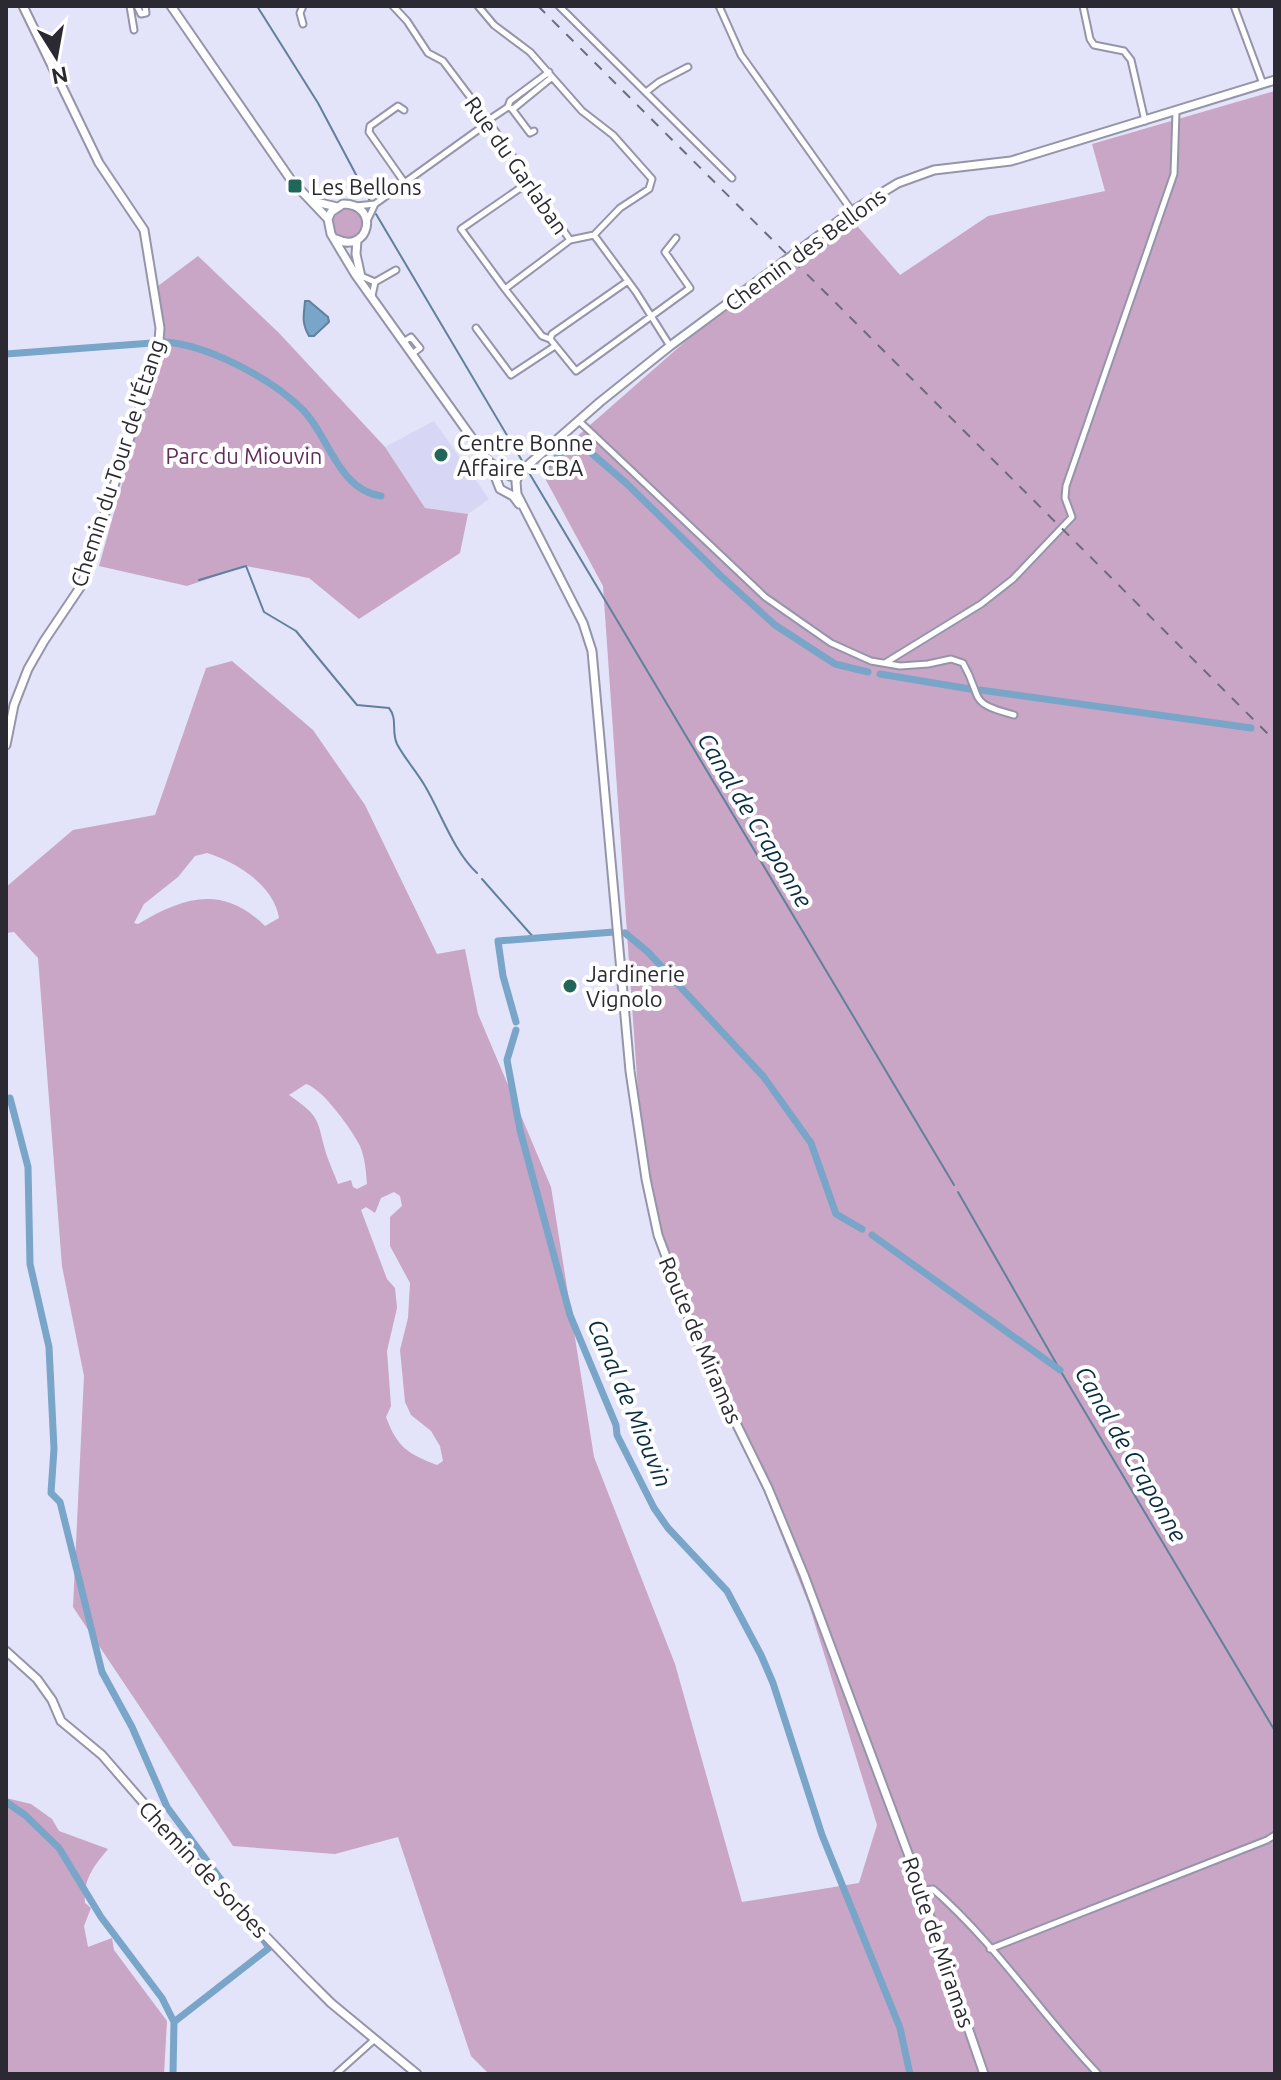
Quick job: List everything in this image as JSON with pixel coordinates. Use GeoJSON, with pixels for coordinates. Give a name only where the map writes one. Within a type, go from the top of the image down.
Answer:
{"type":"FeatureCollection","features":[{"type":"Feature","properties":{"kind":"main road","name":"Chemin du Tour de l'Étang"},"geometry":{"type":"LineString","coordinates":[[6,745],[14,705],[28,669],[81,586],[158,352],[160,328],[144,230],[99,163],[23,6]]}},
{"type":"Feature","properties":{"kind":"main road"},"geometry":{"type":"LineString","coordinates":[[171,6],[291,180],[328,219]]}},
{"type":"Feature","properties":{"kind":"main road","name":"Chemin des Bellons"},"geometry":{"type":"LineString","coordinates":[[514,479],[670,346],[852,211],[898,183],[918,175],[1011,161],[1275,80]]}},
{"type":"Feature","properties":{"kind":"main road"},"geometry":{"type":"LineString","coordinates":[[311,201],[337,207],[349,204],[365,215],[366,229],[357,240],[356,254],[361,279]]}},
{"type":"Feature","properties":{"kind":"main road"},"geometry":{"type":"LineString","coordinates":[[337,207],[328,219],[328,228],[346,260],[489,462],[500,489],[524,511]]}},
{"type":"Feature","properties":{"kind":"main road"},"geometry":{"type":"LineString","coordinates":[[336,239],[346,243],[357,240]]}},
{"type":"Feature","properties":{"kind":"main road"},"geometry":{"type":"LineString","coordinates":[[489,462],[514,479]]}},
{"type":"Feature","properties":{"kind":"main road"},"geometry":{"type":"LineString","coordinates":[[499,483],[502,478],[514,479]]}},
{"type":"Feature","properties":{"kind":"main road"},"geometry":{"type":"LineString","coordinates":[[507,493],[514,479]]}},
{"type":"Feature","properties":{"kind":"main road","name":"Route de Miramas"},"geometry":{"type":"LineString","coordinates":[[514,479],[524,511],[583,623],[592,651],[630,1071],[646,1179],[658,1235],[712,1378],[762,1475],[804,1575],[922,1890],[984,2074]]}},
{"type":"Feature","properties":{"kind":"main road","name":"Chemin de Sorbes"},"geometry":{"type":"LineString","coordinates":[[6,1651],[37,1679],[52,1700],[61,1721],[102,1755],[210,1878],[331,2003],[417,2074]]}},
{"type":"Feature","properties":{"kind":"street"},"geometry":{"type":"LineString","coordinates":[[130,6],[134,30]]}},
{"type":"Feature","properties":{"kind":"street"},"geometry":{"type":"LineString","coordinates":[[137,6],[139,12],[144,14],[145,6]]}},
{"type":"Feature","properties":{"kind":"street"},"geometry":{"type":"LineString","coordinates":[[303,6],[300,13],[303,24]]}},
{"type":"Feature","properties":{"kind":"street","name":"Rue du Garlaban"},"geometry":{"type":"LineString","coordinates":[[393,6],[428,53],[443,61],[570,240],[594,235],[670,346]]}},
{"type":"Feature","properties":{"kind":"street"},"geometry":{"type":"LineString","coordinates":[[478,6],[494,25],[530,52],[582,111],[613,135],[652,179],[649,189],[620,208],[594,235]]}},
{"type":"Feature","properties":{"kind":"street"},"geometry":{"type":"LineString","coordinates":[[559,6],[732,178]]}},
{"type":"Feature","properties":{"kind":"street"},"geometry":{"type":"LineString","coordinates":[[719,6],[741,55],[852,211]]}},
{"type":"Feature","properties":{"kind":"street"},"geometry":{"type":"LineString","coordinates":[[1083,6],[1094,45],[1124,51],[1131,60],[1145,121]]}},
{"type":"Feature","properties":{"kind":"street"},"geometry":{"type":"LineString","coordinates":[[1234,6],[1263,84]]}},
{"type":"Feature","properties":{"kind":"street"},"geometry":{"type":"LineString","coordinates":[[646,92],[688,67]]}},
{"type":"Feature","properties":{"kind":"street"},"geometry":{"type":"LineString","coordinates":[[534,131],[530,133],[510,108],[510,101],[550,75]]}},
{"type":"Feature","properties":{"kind":"street"},"geometry":{"type":"LineString","coordinates":[[404,110],[398,106],[370,126],[369,132],[404,182]]}},
{"type":"Feature","properties":{"kind":"street"},"geometry":{"type":"LineString","coordinates":[[367,222],[375,204],[510,108]]}},
{"type":"Feature","properties":{"kind":"street"},"geometry":{"type":"LineString","coordinates":[[885,663],[981,604],[1013,579],[1072,517],[1065,498],[1066,486],[1174,174],[1176,111]]}},
{"type":"Feature","properties":{"kind":"street"},"geometry":{"type":"LineString","coordinates":[[529,182],[461,229],[542,336],[550,339],[576,371],[690,288],[665,252],[676,238]]}},
{"type":"Feature","properties":{"kind":"street"},"geometry":{"type":"LineString","coordinates":[[356,206],[375,204]]}},
{"type":"Feature","properties":{"kind":"street"},"geometry":{"type":"LineString","coordinates":[[505,289],[570,240]]}},
{"type":"Feature","properties":{"kind":"street"},"geometry":{"type":"LineString","coordinates":[[361,279],[375,282],[396,270]]}},
{"type":"Feature","properties":{"kind":"street"},"geometry":{"type":"LineString","coordinates":[[550,339],[552,334],[628,281]]}},
{"type":"Feature","properties":{"kind":"street"},"geometry":{"type":"LineString","coordinates":[[372,297],[375,282]]}},
{"type":"Feature","properties":{"kind":"street"},"geometry":{"type":"LineString","coordinates":[[476,328],[511,375],[555,346]]}},
{"type":"Feature","properties":{"kind":"street"},"geometry":{"type":"LineString","coordinates":[[579,421],[765,597],[831,643],[871,661],[928,664],[951,659],[963,663],[971,676],[977,698],[984,707],[1014,715]]}},
{"type":"Feature","properties":{"kind":"street"},"geometry":{"type":"LineString","coordinates":[[990,1949],[1275,1835]]}},
{"type":"Feature","properties":{"kind":"street"},"geometry":{"type":"LineString","coordinates":[[922,1890],[933,1889],[941,1896],[1098,2074]]}},
{"type":"Feature","properties":{"kind":"street"},"geometry":{"type":"LineString","coordinates":[[336,2074],[375,2039]]}},
{"type":"Feature","properties":{"kind":"shaded area"},"geometry":{"type":"Polygon","coordinates":[[[305,301],[328,317],[329,322],[314,336],[309,336],[305,327],[305,301]]]}},
{"type":"Feature","properties":{"kind":"shaded area"},"geometry":{"type":"Polygon","coordinates":[[[434,421],[489,499],[468,514],[425,509],[385,447],[434,421]]]}},
{"type":"Feature","properties":{"kind":"green space"},"geometry":{"type":"Polygon","coordinates":[[[1275,91],[1275,2074],[489,2074],[471,2056],[398,1837],[335,1854],[233,1846],[73,1607],[84,1376],[62,1266],[38,958],[14,932],[6,933],[6,887],[73,830],[155,815],[206,668],[232,661],[313,730],[365,805],[437,954],[465,949],[478,1014],[551,1187],[594,1457],[675,1664],[742,1902],[859,1883],[877,1825],[809,1605],[645,1193],[603,586],[540,469],[695,333],[852,220],[900,275],[988,216],[1105,191],[1092,144],[1275,91]],[[207,853],[195,856],[178,877],[144,904],[134,923],[138,924],[172,907],[203,899],[234,904],[265,926],[279,918],[276,906],[262,885],[230,862],[207,853]],[[306,1084],[289,1095],[313,1114],[338,1184],[351,1180],[357,1189],[367,1184],[360,1146],[328,1102],[306,1084]],[[394,1192],[381,1198],[375,1213],[366,1207],[361,1210],[387,1279],[395,1288],[397,1308],[387,1351],[391,1406],[386,1417],[405,1448],[437,1465],[443,1461],[440,1446],[431,1431],[411,1415],[405,1402],[400,1350],[408,1318],[410,1283],[390,1246],[390,1217],[402,1206],[400,1196],[394,1192]]]}},
{"type":"Feature","properties":{"kind":"green space"},"geometry":{"type":"Polygon","coordinates":[[[348,209],[359,213],[363,224],[359,235],[348,239],[337,235],[333,224],[337,213],[348,209]]]}},
{"type":"Feature","properties":{"kind":"green space","name":"Parc du Miouvin"},"geometry":{"type":"Polygon","coordinates":[[[198,256],[279,333],[385,447],[425,508],[468,514],[460,553],[359,619],[309,578],[246,566],[187,586],[99,566],[162,342],[158,286],[198,256]]]}},
{"type":"Feature","properties":{"kind":"green space"},"geometry":{"type":"Polygon","coordinates":[[[6,1798],[31,1804],[52,1819],[59,1831],[108,1849],[94,1867],[86,1887],[85,1903],[91,1908],[84,1926],[88,1947],[112,1938],[114,1950],[167,2021],[164,2074],[6,2074],[6,1798]]]}},
{"type":"Feature","properties":{"kind":"waterway","name":"Canal de Craponne"},"geometry":{"type":"LineString","coordinates":[[257,6],[318,103],[370,201]]}},
{"type":"Feature","properties":{"kind":"waterway","name":"Canal de Craponne"},"geometry":{"type":"LineString","coordinates":[[376,214],[524,464]]}},
{"type":"Feature","properties":{"kind":"waterway"},"geometry":{"type":"LineString","coordinates":[[165,342],[219,356],[273,385],[311,419],[335,460],[354,483],[381,496]]}},
{"type":"Feature","properties":{"kind":"waterway"},"geometry":{"type":"LineString","coordinates":[[6,354],[152,343]]}},
{"type":"Feature","properties":{"kind":"waterway"},"geometry":{"type":"LineString","coordinates":[[547,466],[572,444],[582,445],[775,625],[835,664],[868,672]]}},
{"type":"Feature","properties":{"kind":"waterway","name":"Canal de Craponne"},"geometry":{"type":"LineString","coordinates":[[528,471],[954,1185]]}},
{"type":"Feature","properties":{"kind":"waterway"},"geometry":{"type":"LineString","coordinates":[[199,580],[246,566],[264,612],[296,631],[357,705],[389,708],[397,744],[425,786],[461,854],[477,873]]}},
{"type":"Feature","properties":{"kind":"waterway"},"geometry":{"type":"LineString","coordinates":[[880,674],[970,689]]}},
{"type":"Feature","properties":{"kind":"waterway"},"geometry":{"type":"LineString","coordinates":[[980,690],[1251,728]]}},
{"type":"Feature","properties":{"kind":"waterway"},"geometry":{"type":"LineString","coordinates":[[482,879],[535,939]]}},
{"type":"Feature","properties":{"kind":"waterway","name":"Canal de Miouvin"},"geometry":{"type":"LineString","coordinates":[[516,1022],[503,976],[498,941],[614,932]]}},
{"type":"Feature","properties":{"kind":"waterway"},"geometry":{"type":"LineString","coordinates":[[625,933],[648,952],[763,1076],[811,1143],[836,1214],[862,1229]]}},
{"type":"Feature","properties":{"kind":"waterway","name":"Canal de Miouvin"},"geometry":{"type":"LineString","coordinates":[[516,1030],[507,1060],[520,1130],[570,1315],[616,1425],[617,1435],[654,1508],[668,1528],[727,1591],[761,1655],[822,1835],[900,2028],[910,2074]]}},
{"type":"Feature","properties":{"kind":"waterway"},"geometry":{"type":"LineString","coordinates":[[10,1098],[28,1167],[30,1264],[49,1347],[54,1449],[51,1493],[60,1502],[102,1672],[132,1727],[167,1807],[234,1897]]}},
{"type":"Feature","properties":{"kind":"waterway","name":"Canal de Craponne"},"geometry":{"type":"LineString","coordinates":[[958,1192],[1275,1731]]}},
{"type":"Feature","properties":{"kind":"waterway"},"geometry":{"type":"LineString","coordinates":[[872,1235],[1060,1370]]}},
{"type":"Feature","properties":{"kind":"waterway"},"geometry":{"type":"LineString","coordinates":[[6,1802],[25,1815],[59,1848],[101,1917],[162,1998],[174,2022],[269,1948],[263,1939]]}},
{"type":"Feature","properties":{"kind":"waterway"},"geometry":{"type":"LineString","coordinates":[[173,2074],[174,2022]]}},
{"type":"Feature","properties":{"kind":"railway"},"geometry":{"type":"LineString","coordinates":[[538,6],[1275,741]]}},
{"type":"Feature","properties":{"kind":"place","name":"Les Bellons"},"geometry":{"type":"Point","coordinates":[295,186]}},
{"type":"Feature","properties":{"kind":"place","name":"Centre Bonne Affaire - CBA"},"geometry":{"type":"Point","coordinates":[441,455]}},
{"type":"Feature","properties":{"kind":"place","name":"Jardinerie Vignolo"},"geometry":{"type":"Point","coordinates":[570,986]}}]}
